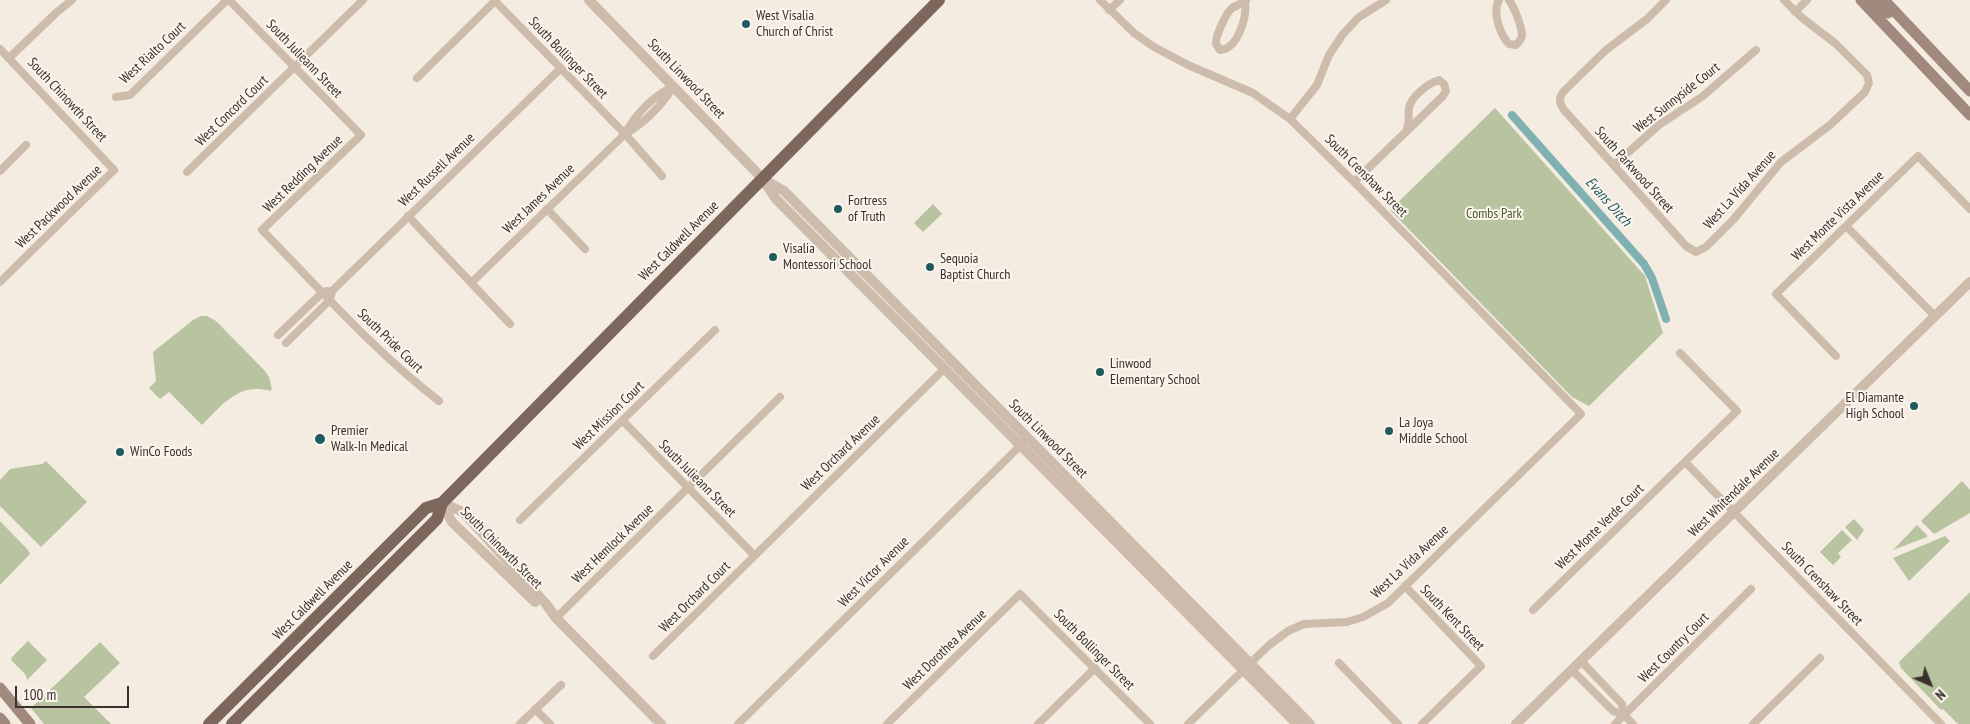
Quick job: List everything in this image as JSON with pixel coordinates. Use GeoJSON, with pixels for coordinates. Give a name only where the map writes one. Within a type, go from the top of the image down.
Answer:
{"type":"FeatureCollection","features":[{"type":"Feature","properties":{"kind":"main road","name":"West Caldwell Avenue"},"geometry":{"type":"LineString","coordinates":[[232,724],[437,519],[442,503],[939,0]]}},
{"type":"Feature","properties":{"kind":"main road"},"geometry":{"type":"LineString","coordinates":[[1861,0],[1970,115]]}},
{"type":"Feature","properties":{"kind":"main road"},"geometry":{"type":"LineString","coordinates":[[1873,0],[1882,10],[1908,25]]}},
{"type":"Feature","properties":{"kind":"main road"},"geometry":{"type":"LineString","coordinates":[[1884,0],[1970,92]]}},
{"type":"Feature","properties":{"kind":"main road","name":"West Caldwell Avenue"},"geometry":{"type":"LineString","coordinates":[[209,724],[426,508],[442,503]]}},
{"type":"Feature","properties":{"kind":"main road"},"geometry":{"type":"LineString","coordinates":[[253,703],[262,684],[319,627],[322,620],[321,614]]}},
{"type":"Feature","properties":{"kind":"main road"},"geometry":{"type":"LineString","coordinates":[[0,688],[30,724]]}},
{"type":"Feature","properties":{"kind":"main road"},"geometry":{"type":"LineString","coordinates":[[0,700],[7,708],[18,709]]}},
{"type":"Feature","properties":{"kind":"main road"},"geometry":{"type":"LineString","coordinates":[[0,718],[5,724]]}},
{"type":"Feature","properties":{"kind":"street"},"geometry":{"type":"LineString","coordinates":[[9,58],[56,12],[72,0]]}},
{"type":"Feature","properties":{"kind":"street","name":"South Julieann Street"},"geometry":{"type":"LineString","coordinates":[[228,0],[360,135]]}},
{"type":"Feature","properties":{"kind":"street","name":"West Rialto Court"},"geometry":{"type":"LineString","coordinates":[[116,97],[130,95],[228,0]]}},
{"type":"Feature","properties":{"kind":"street","name":"West Concord Court"},"geometry":{"type":"LineString","coordinates":[[187,172],[363,0]]}},
{"type":"Feature","properties":{"kind":"street"},"geometry":{"type":"LineString","coordinates":[[417,78],[495,0]]}},
{"type":"Feature","properties":{"kind":"street","name":"South Bollinger Street"},"geometry":{"type":"LineString","coordinates":[[495,0],[625,134],[662,176]]}},
{"type":"Feature","properties":{"kind":"street","name":"South Linwood Street"},"geometry":{"type":"LineString","coordinates":[[589,0],[762,178],[776,199],[945,368],[1025,441],[1156,567],[1297,724]]}},
{"type":"Feature","properties":{"kind":"street","name":"South Crenshaw Street"},"geometry":{"type":"LineString","coordinates":[[1100,0],[1134,33],[1154,47],[1188,65],[1253,94],[1290,119],[1581,414]]}},
{"type":"Feature","properties":{"kind":"street"},"geometry":{"type":"LineString","coordinates":[[1109,10],[1120,0]]}},
{"type":"Feature","properties":{"kind":"street"},"geometry":{"type":"LineString","coordinates":[[1290,119],[1317,85],[1329,55],[1343,34],[1359,17],[1386,0]]}},
{"type":"Feature","properties":{"kind":"street"},"geometry":{"type":"LineString","coordinates":[[1499,0],[1496,10],[1505,40],[1509,44],[1516,45],[1521,40],[1522,35],[1509,0]]}},
{"type":"Feature","properties":{"kind":"street","name":"South Parkwood Street"},"geometry":{"type":"LineString","coordinates":[[1666,0],[1647,19],[1601,54],[1564,91],[1560,101],[1565,111],[1686,246],[1694,251]]}},
{"type":"Feature","properties":{"kind":"street"},"geometry":{"type":"LineString","coordinates":[[1788,1],[1795,12],[1807,0]]}},
{"type":"Feature","properties":{"kind":"street"},"geometry":{"type":"LineString","coordinates":[[1246,1],[1245,21],[1232,45],[1227,49],[1220,50],[1215,39],[1229,12],[1232,8],[1246,1]]}},
{"type":"Feature","properties":{"kind":"street","name":"West La Vida Avenue"},"geometry":{"type":"LineString","coordinates":[[1694,251],[1700,251],[1706,247],[1742,211],[1777,166],[1834,122],[1865,92],[1869,83],[1867,75],[1841,49],[1795,12]]}},
{"type":"Feature","properties":{"kind":"street","name":"South Chinowth Street"},"geometry":{"type":"LineString","coordinates":[[0,49],[114,170]]}},
{"type":"Feature","properties":{"kind":"street","name":"West Sunnyside Court"},"geometry":{"type":"LineString","coordinates":[[1614,165],[1659,125],[1703,96],[1756,50]]}},
{"type":"Feature","properties":{"kind":"street","name":"West Russell Avenue"},"geometry":{"type":"LineString","coordinates":[[286,343],[328,295],[561,68]]}},
{"type":"Feature","properties":{"kind":"street"},"geometry":{"type":"LineString","coordinates":[[1354,182],[1407,128],[1443,96],[1446,91],[1444,84],[1439,80],[1431,83],[1411,102],[1407,128]]}},
{"type":"Feature","properties":{"kind":"street","name":"West James Avenue"},"geometry":{"type":"LineString","coordinates":[[472,282],[625,134],[640,125],[663,103],[674,86]]}},
{"type":"Feature","properties":{"kind":"street","name":"West Redding Avenue"},"geometry":{"type":"LineString","coordinates":[[262,230],[360,135]]}},
{"type":"Feature","properties":{"kind":"street"},"geometry":{"type":"LineString","coordinates":[[1,167],[26,145]]}},
{"type":"Feature","properties":{"kind":"street","name":"West Monte Vista Avenue"},"geometry":{"type":"LineString","coordinates":[[1836,356],[1776,294],[1918,156],[1970,209]]}},
{"type":"Feature","properties":{"kind":"street","name":"West Packwood Avenue"},"geometry":{"type":"LineString","coordinates":[[0,282],[114,170]]}},
{"type":"Feature","properties":{"kind":"street","name":"South Linwood Street"},"geometry":{"type":"LineString","coordinates":[[762,178],[784,191],[991,402],[1092,516],[1247,667],[1310,724]]}},
{"type":"Feature","properties":{"kind":"street"},"geometry":{"type":"LineString","coordinates":[[547,209],[585,250]]}},
{"type":"Feature","properties":{"kind":"street"},"geometry":{"type":"LineString","coordinates":[[408,216],[510,324]]}},
{"type":"Feature","properties":{"kind":"street"},"geometry":{"type":"LineString","coordinates":[[1846,226],[1935,316]]}},
{"type":"Feature","properties":{"kind":"street","name":"South Pride Court"},"geometry":{"type":"LineString","coordinates":[[262,230],[328,295],[378,350],[439,402]]}},
{"type":"Feature","properties":{"kind":"street","name":"West Whitendale Avenue"},"geometry":{"type":"LineString","coordinates":[[1516,724],[1970,282]]}},
{"type":"Feature","properties":{"kind":"street","name":"West Russell Avenue"},"geometry":{"type":"LineString","coordinates":[[278,335],[328,295]]}},
{"type":"Feature","properties":{"kind":"street","name":"West Mission Court"},"geometry":{"type":"LineString","coordinates":[[520,520],[715,330]]}},
{"type":"Feature","properties":{"kind":"street","name":"West Monte Verde Court"},"geometry":{"type":"LineString","coordinates":[[1533,610],[1737,411],[1680,353]]}},
{"type":"Feature","properties":{"kind":"street"},"geometry":{"type":"LineString","coordinates":[[945,368],[954,370],[972,388],[991,402]]}},
{"type":"Feature","properties":{"kind":"street","name":"West Orchard Avenue"},"geometry":{"type":"LineString","coordinates":[[754,555],[945,368]]}},
{"type":"Feature","properties":{"kind":"street","name":"West Hemlock Avenue"},"geometry":{"type":"LineString","coordinates":[[556,618],[780,397]]}},
{"type":"Feature","properties":{"kind":"street","name":"West La Vida Avenue"},"geometry":{"type":"LineString","coordinates":[[1188,724],[1247,667],[1288,631],[1304,624],[1347,622],[1363,617],[1388,603],[1581,414]]}},
{"type":"Feature","properties":{"kind":"street","name":"South Julieann Street"},"geometry":{"type":"LineString","coordinates":[[622,421],[754,555]]}},
{"type":"Feature","properties":{"kind":"street","name":"West Victor Avenue"},"geometry":{"type":"LineString","coordinates":[[738,724],[1025,441]]}},
{"type":"Feature","properties":{"kind":"street","name":"South Crenshaw Street"},"geometry":{"type":"LineString","coordinates":[[1685,462],[1941,724]]}},
{"type":"Feature","properties":{"kind":"street","name":"South Chinowth Street"},"geometry":{"type":"LineString","coordinates":[[442,503],[462,512],[546,604],[556,618],[660,724]]}},
{"type":"Feature","properties":{"kind":"street"},"geometry":{"type":"LineString","coordinates":[[1092,516],[1106,525],[1147,566],[1156,567]]}},
{"type":"Feature","properties":{"kind":"street","name":"West Orchard Court"},"geometry":{"type":"LineString","coordinates":[[653,656],[754,555]]}},
{"type":"Feature","properties":{"kind":"street","name":"South Kent Street"},"geometry":{"type":"LineString","coordinates":[[1405,586],[1481,666],[1422,724]]}},
{"type":"Feature","properties":{"kind":"street","name":"West Country Court"},"geometry":{"type":"LineString","coordinates":[[1615,724],[1752,589]]}},
{"type":"Feature","properties":{"kind":"street","name":"South Bollinger Street"},"geometry":{"type":"LineString","coordinates":[[1020,594],[1150,724]]}},
{"type":"Feature","properties":{"kind":"street","name":"West Dorothea Avenue"},"geometry":{"type":"LineString","coordinates":[[887,724],[1020,594]]}},
{"type":"Feature","properties":{"kind":"street"},"geometry":{"type":"LineString","coordinates":[[1752,724],[1820,658]]}},
{"type":"Feature","properties":{"kind":"street"},"geometry":{"type":"LineString","coordinates":[[1581,661],[1622,704],[1624,715]]}},
{"type":"Feature","properties":{"kind":"street"},"geometry":{"type":"LineString","coordinates":[[1339,663],[1398,724]]}},
{"type":"Feature","properties":{"kind":"street"},"geometry":{"type":"LineString","coordinates":[[1038,724],[1095,668]]}},
{"type":"Feature","properties":{"kind":"street"},"geometry":{"type":"LineString","coordinates":[[1572,670],[1613,711],[1624,715],[1633,724]]}},
{"type":"Feature","properties":{"kind":"street"},"geometry":{"type":"LineString","coordinates":[[520,724],[560,684]]}},
{"type":"Feature","properties":{"kind":"street"},"geometry":{"type":"LineString","coordinates":[[535,709],[550,724]]}},
{"type":"Feature","properties":{"kind":"green space","name":"Combs Park"},"geometry":{"type":"Polygon","coordinates":[[[1495,108],[1645,276],[1663,333],[1589,406],[1572,397],[1390,210],[1495,108]]]}},
{"type":"Feature","properties":{"kind":"green space"},"geometry":{"type":"Polygon","coordinates":[[[933,204],[942,214],[923,232],[914,223],[933,204]]]}},
{"type":"Feature","properties":{"kind":"green space"},"geometry":{"type":"Polygon","coordinates":[[[201,316],[207,316],[216,321],[265,371],[269,377],[272,389],[270,391],[249,390],[232,397],[202,425],[169,392],[160,399],[149,388],[156,381],[153,352],[193,320],[201,316]]]}},
{"type":"Feature","properties":{"kind":"green space"},"geometry":{"type":"Polygon","coordinates":[[[46,461],[87,502],[41,547],[0,506],[0,480],[10,469],[42,464],[46,461]]]}},
{"type":"Feature","properties":{"kind":"green space"},"geometry":{"type":"Polygon","coordinates":[[[1962,481],[1970,490],[1970,513],[1934,534],[1921,521],[1962,481]]]}},
{"type":"Feature","properties":{"kind":"green space"},"geometry":{"type":"Polygon","coordinates":[[[1854,519],[1864,530],[1857,540],[1845,527],[1854,519]]]}},
{"type":"Feature","properties":{"kind":"green space"},"geometry":{"type":"Polygon","coordinates":[[[0,521],[30,554],[0,585],[0,521]]]}},
{"type":"Feature","properties":{"kind":"green space"},"geometry":{"type":"Polygon","coordinates":[[[1917,525],[1927,537],[1893,550],[1917,525]]]}},
{"type":"Feature","properties":{"kind":"green space"},"geometry":{"type":"Polygon","coordinates":[[[1842,530],[1852,540],[1838,553],[1841,557],[1833,565],[1820,552],[1842,530]]]}},
{"type":"Feature","properties":{"kind":"green space"},"geometry":{"type":"Polygon","coordinates":[[[1945,536],[1950,541],[1909,581],[1893,558],[1945,536]]]}},
{"type":"Feature","properties":{"kind":"green space"},"geometry":{"type":"Polygon","coordinates":[[[1970,592],[1970,724],[1958,724],[1943,709],[1941,710],[1901,668],[1899,662],[1970,592]]]}},
{"type":"Feature","properties":{"kind":"green space"},"geometry":{"type":"Polygon","coordinates":[[[28,641],[47,660],[27,680],[26,675],[11,660],[28,641]]]}},
{"type":"Feature","properties":{"kind":"green space"},"geometry":{"type":"Polygon","coordinates":[[[100,642],[120,663],[84,697],[111,724],[44,724],[31,708],[100,642]]]}},
{"type":"Feature","properties":{"kind":"waterway","name":"Evans Ditch"},"geometry":{"type":"LineString","coordinates":[[1512,115],[1644,264],[1652,278],[1666,319]]}},
{"type":"Feature","properties":{"kind":"place","name":"West Visalia Church of Christ"},"geometry":{"type":"Point","coordinates":[746,24]}},
{"type":"Feature","properties":{"kind":"place","name":"Fortress of Truth"},"geometry":{"type":"Point","coordinates":[838,209]}},
{"type":"Feature","properties":{"kind":"place","name":"Visalia Montessori School"},"geometry":{"type":"Point","coordinates":[773,257]}},
{"type":"Feature","properties":{"kind":"place","name":"Sequoia Baptist Church"},"geometry":{"type":"Point","coordinates":[930,267]}},
{"type":"Feature","properties":{"kind":"place","name":"Linwood Elementary School"},"geometry":{"type":"Point","coordinates":[1100,372]}},
{"type":"Feature","properties":{"kind":"place","name":"El Diamante High School"},"geometry":{"type":"Point","coordinates":[1914,406]}},
{"type":"Feature","properties":{"kind":"place","name":"La Joya Middle School"},"geometry":{"type":"Point","coordinates":[1389,431]}},
{"type":"Feature","properties":{"kind":"place","name":"Premier Walk-In Medical"},"geometry":{"type":"Point","coordinates":[320,439]}},
{"type":"Feature","properties":{"kind":"place","name":"WinCo Foods"},"geometry":{"type":"Point","coordinates":[120,452]}}]}
